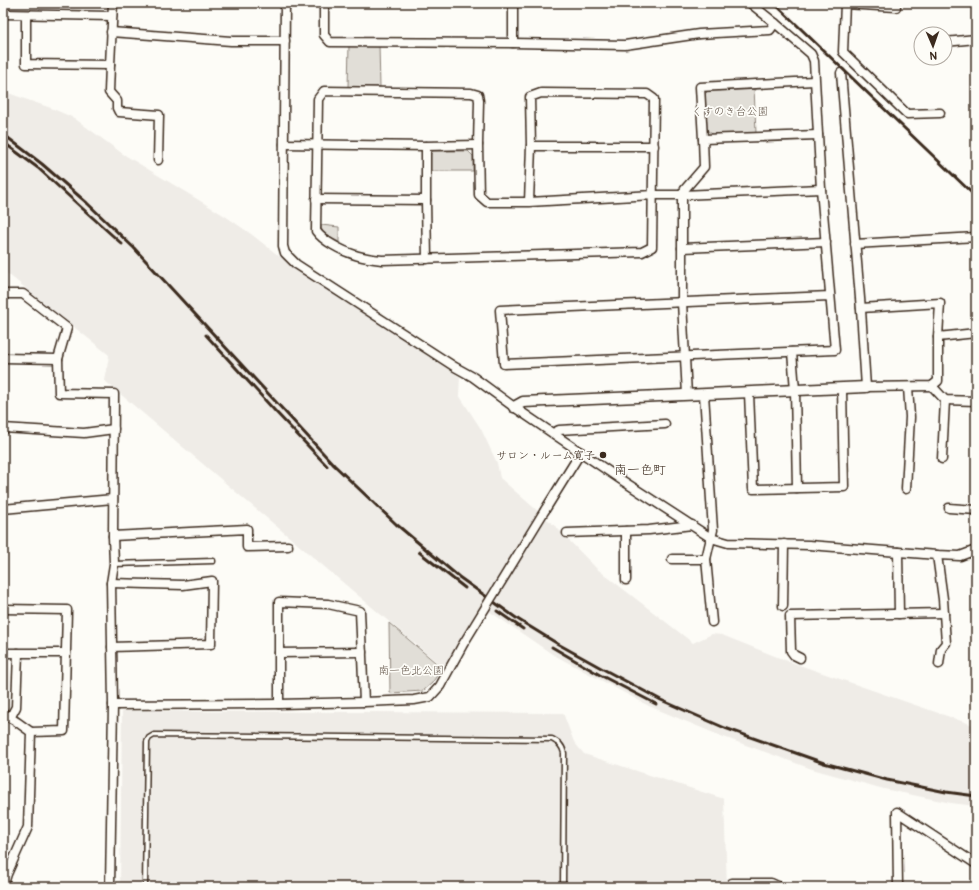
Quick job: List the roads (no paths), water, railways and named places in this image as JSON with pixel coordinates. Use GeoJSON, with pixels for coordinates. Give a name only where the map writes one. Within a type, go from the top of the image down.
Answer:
{"type":"FeatureCollection","features":[{"type":"Feature","properties":{"kind":"street"},"geometry":{"type":"LineString","coordinates":[[113,3],[109,92],[117,101],[117,108],[119,112],[159,115],[158,160]]}},
{"type":"Feature","properties":{"kind":"street"},"geometry":{"type":"LineString","coordinates":[[286,3],[283,246],[285,253],[296,264],[455,368],[473,377],[514,407],[711,538],[728,542],[809,545],[937,555],[960,556],[976,550]]}},
{"type":"Feature","properties":{"kind":"street"},"geometry":{"type":"LineString","coordinates":[[324,3],[324,35],[330,42],[625,45],[700,34],[770,30],[775,22]]}},
{"type":"Feature","properties":{"kind":"street"},"geometry":{"type":"LineString","coordinates":[[513,3],[513,43]]}},
{"type":"Feature","properties":{"kind":"street"},"geometry":{"type":"LineString","coordinates":[[750,3],[775,22],[811,54],[814,61],[814,82],[835,350],[504,364],[500,310],[830,296]]}},
{"type":"Feature","properties":{"kind":"street"},"geometry":{"type":"LineString","coordinates":[[896,7],[845,4],[843,52],[907,114],[940,113]]}},
{"type":"Feature","properties":{"kind":"street"},"geometry":{"type":"LineString","coordinates":[[3,14],[112,16]]}},
{"type":"Feature","properties":{"kind":"street"},"geometry":{"type":"LineString","coordinates":[[26,15],[26,64],[110,66]]}},
{"type":"Feature","properties":{"kind":"street"},"geometry":{"type":"LineString","coordinates":[[111,32],[231,41],[285,41]]}},
{"type":"Feature","properties":{"kind":"street"},"geometry":{"type":"LineString","coordinates":[[953,41],[976,39]]}},
{"type":"Feature","properties":{"kind":"street"},"geometry":{"type":"LineString","coordinates":[[841,73],[856,244],[866,387]]}},
{"type":"Feature","properties":{"kind":"street"},"geometry":{"type":"LineString","coordinates":[[687,395],[682,302],[682,195],[685,189],[704,167],[700,87],[814,82]]}},
{"type":"Feature","properties":{"kind":"street"},"geometry":{"type":"LineString","coordinates":[[529,202],[531,146],[530,97],[541,93],[647,94],[654,99],[654,146],[653,195],[652,247],[642,252],[382,260],[367,259],[346,252],[320,237],[316,231],[318,98],[324,91],[471,92],[478,95],[479,195],[487,202],[529,202],[653,195],[822,189]]}},
{"type":"Feature","properties":{"kind":"street"},"geometry":{"type":"LineString","coordinates":[[703,139],[818,136]]}},
{"type":"Feature","properties":{"kind":"street"},"geometry":{"type":"LineString","coordinates":[[284,144],[426,146],[478,145]]}},
{"type":"Feature","properties":{"kind":"street"},"geometry":{"type":"LineString","coordinates":[[426,146],[428,259]]}},
{"type":"Feature","properties":{"kind":"street"},"geometry":{"type":"LineString","coordinates":[[531,146],[654,146]]}},
{"type":"Feature","properties":{"kind":"street"},"geometry":{"type":"LineString","coordinates":[[316,199],[426,200]]}},
{"type":"Feature","properties":{"kind":"street"},"geometry":{"type":"LineString","coordinates":[[856,244],[976,237]]}},
{"type":"Feature","properties":{"kind":"street"},"geometry":{"type":"LineString","coordinates":[[682,248],[826,242]]}},
{"type":"Feature","properties":{"kind":"street"},"geometry":{"type":"LineString","coordinates":[[3,294],[23,294],[67,328],[58,359],[59,393],[114,394],[112,536],[114,564],[111,583],[113,704],[110,887]]}},
{"type":"Feature","properties":{"kind":"street"},"geometry":{"type":"LineString","coordinates":[[514,407],[523,402],[866,387],[932,386],[938,381],[940,303],[861,308]]}},
{"type":"Feature","properties":{"kind":"street"},"geometry":{"type":"LineString","coordinates":[[938,337],[976,333]]}},
{"type":"Feature","properties":{"kind":"street"},"geometry":{"type":"LineString","coordinates":[[792,352],[795,390],[797,488]]}},
{"type":"Feature","properties":{"kind":"street"},"geometry":{"type":"LineString","coordinates":[[3,358],[58,359]]}},
{"type":"Feature","properties":{"kind":"street"},"geometry":{"type":"LineString","coordinates":[[906,489],[910,417],[908,386]]}},
{"type":"Feature","properties":{"kind":"street"},"geometry":{"type":"LineString","coordinates":[[932,386],[945,400],[976,401]]}},
{"type":"Feature","properties":{"kind":"street"},"geometry":{"type":"LineString","coordinates":[[750,393],[753,489],[844,487],[842,388]]}},
{"type":"Feature","properties":{"kind":"street"},"geometry":{"type":"LineString","coordinates":[[704,394],[713,530],[706,559],[712,622]]}},
{"type":"Feature","properties":{"kind":"street"},"geometry":{"type":"LineString","coordinates":[[942,459],[945,400]]}},
{"type":"Feature","properties":{"kind":"street"},"geometry":{"type":"LineString","coordinates":[[553,433],[559,430],[665,424]]}},
{"type":"Feature","properties":{"kind":"street"},"geometry":{"type":"LineString","coordinates":[[3,428],[84,433],[114,429]]}},
{"type":"Feature","properties":{"kind":"street"},"geometry":{"type":"LineString","coordinates":[[113,704],[279,704],[414,700],[430,697],[440,686],[462,646],[581,452]]}},
{"type":"Feature","properties":{"kind":"street"},"geometry":{"type":"LineString","coordinates":[[3,509],[113,499]]}},
{"type":"Feature","properties":{"kind":"street"},"geometry":{"type":"LineString","coordinates":[[949,508],[976,510]]}},
{"type":"Feature","properties":{"kind":"street"},"geometry":{"type":"LineString","coordinates":[[567,532],[649,530],[692,525]]}},
{"type":"Feature","properties":{"kind":"street"},"geometry":{"type":"LineString","coordinates":[[112,536],[247,530],[247,547],[288,546]]}},
{"type":"Feature","properties":{"kind":"street"},"geometry":{"type":"LineString","coordinates":[[626,531],[626,580]]}},
{"type":"Feature","properties":{"kind":"street"},"geometry":{"type":"LineString","coordinates":[[783,606],[784,544]]}},
{"type":"Feature","properties":{"kind":"street"},"geometry":{"type":"LineString","coordinates":[[898,552],[899,614]]}},
{"type":"Feature","properties":{"kind":"street"},"geometry":{"type":"LineString","coordinates":[[937,555],[943,599],[946,643],[941,649],[939,664]]}},
{"type":"Feature","properties":{"kind":"street"},"geometry":{"type":"LineString","coordinates":[[672,559],[706,559]]}},
{"type":"Feature","properties":{"kind":"street"},"geometry":{"type":"LineString","coordinates":[[111,583],[183,585],[212,581],[211,644],[112,647]]}},
{"type":"Feature","properties":{"kind":"street"},"geometry":{"type":"LineString","coordinates":[[279,704],[279,602],[328,604],[360,611],[364,702]]}},
{"type":"Feature","properties":{"kind":"street"},"geometry":{"type":"LineString","coordinates":[[3,609],[67,610],[64,731],[31,732],[7,716],[16,707],[18,653]]}},
{"type":"Feature","properties":{"kind":"street"},"geometry":{"type":"LineString","coordinates":[[800,658],[794,655],[791,650],[790,616],[944,613]]}},
{"type":"Feature","properties":{"kind":"street"},"geometry":{"type":"LineString","coordinates":[[279,653],[362,652]]}},
{"type":"Feature","properties":{"kind":"street"},"geometry":{"type":"LineString","coordinates":[[3,653],[66,653]]}},
{"type":"Feature","properties":{"kind":"street"},"geometry":{"type":"LineString","coordinates":[[3,887],[7,874],[28,827],[31,732]]}},
{"type":"Feature","properties":{"kind":"street"},"geometry":{"type":"LineString","coordinates":[[907,887],[898,884],[897,812],[976,864]]}},
{"type":"Feature","properties":{"kind":"street"},"geometry":{"type":"LineString","coordinates":[[732,887],[732,883],[771,883],[780,887]]}},
{"type":"Feature","properties":{"kind":"lane"},"geometry":{"type":"LineString","coordinates":[[114,564],[213,561]]}},
{"type":"Feature","properties":{"kind":"lane"},"geometry":{"type":"LineString","coordinates":[[145,887],[147,742],[149,738],[154,735],[552,739],[563,747],[564,753],[563,887]]}},
{"type":"Feature","properties":{"kind":"railway"},"geometry":{"type":"LineString","coordinates":[[774,3],[976,197]]}},
{"type":"Feature","properties":{"kind":"railway"},"geometry":{"type":"LineString","coordinates":[[3,134],[42,164],[87,203],[134,248],[334,465],[396,524],[459,577],[519,620],[558,644],[661,700],[725,728],[824,763],[887,780],[946,792],[976,796]]}},
{"type":"Feature","properties":{"kind":"railway"},"geometry":{"type":"LineString","coordinates":[[3,142],[38,168],[122,244]]}},
{"type":"Feature","properties":{"kind":"railway"},"geometry":{"type":"LineString","coordinates":[[206,335],[327,466]]}},
{"type":"Feature","properties":{"kind":"railway"},"geometry":{"type":"LineString","coordinates":[[419,552],[465,588]]}},
{"type":"Feature","properties":{"kind":"railway"},"geometry":{"type":"LineString","coordinates":[[497,611],[523,629]]}},
{"type":"Feature","properties":{"kind":"railway"},"geometry":{"type":"LineString","coordinates":[[552,647],[600,675],[656,704]]}},
{"type":"Feature","properties":{"kind":"place","name":"サロン・ルーム寛子"},"geometry":{"type":"Point","coordinates":[603,455]}},
{"type":"Feature","properties":{"kind":"district","name":"南一色町"},"geometry":{"type":"Point","coordinates":[640,470]}},
{"type":"Feature","properties":{"kind":"park label","name":"くすのき台公園"},"geometry":{"type":"Point","coordinates":[730,111]}},
{"type":"Feature","properties":{"kind":"park label","name":"南一色北公園"},"geometry":{"type":"Point","coordinates":[411,670]}}]}
